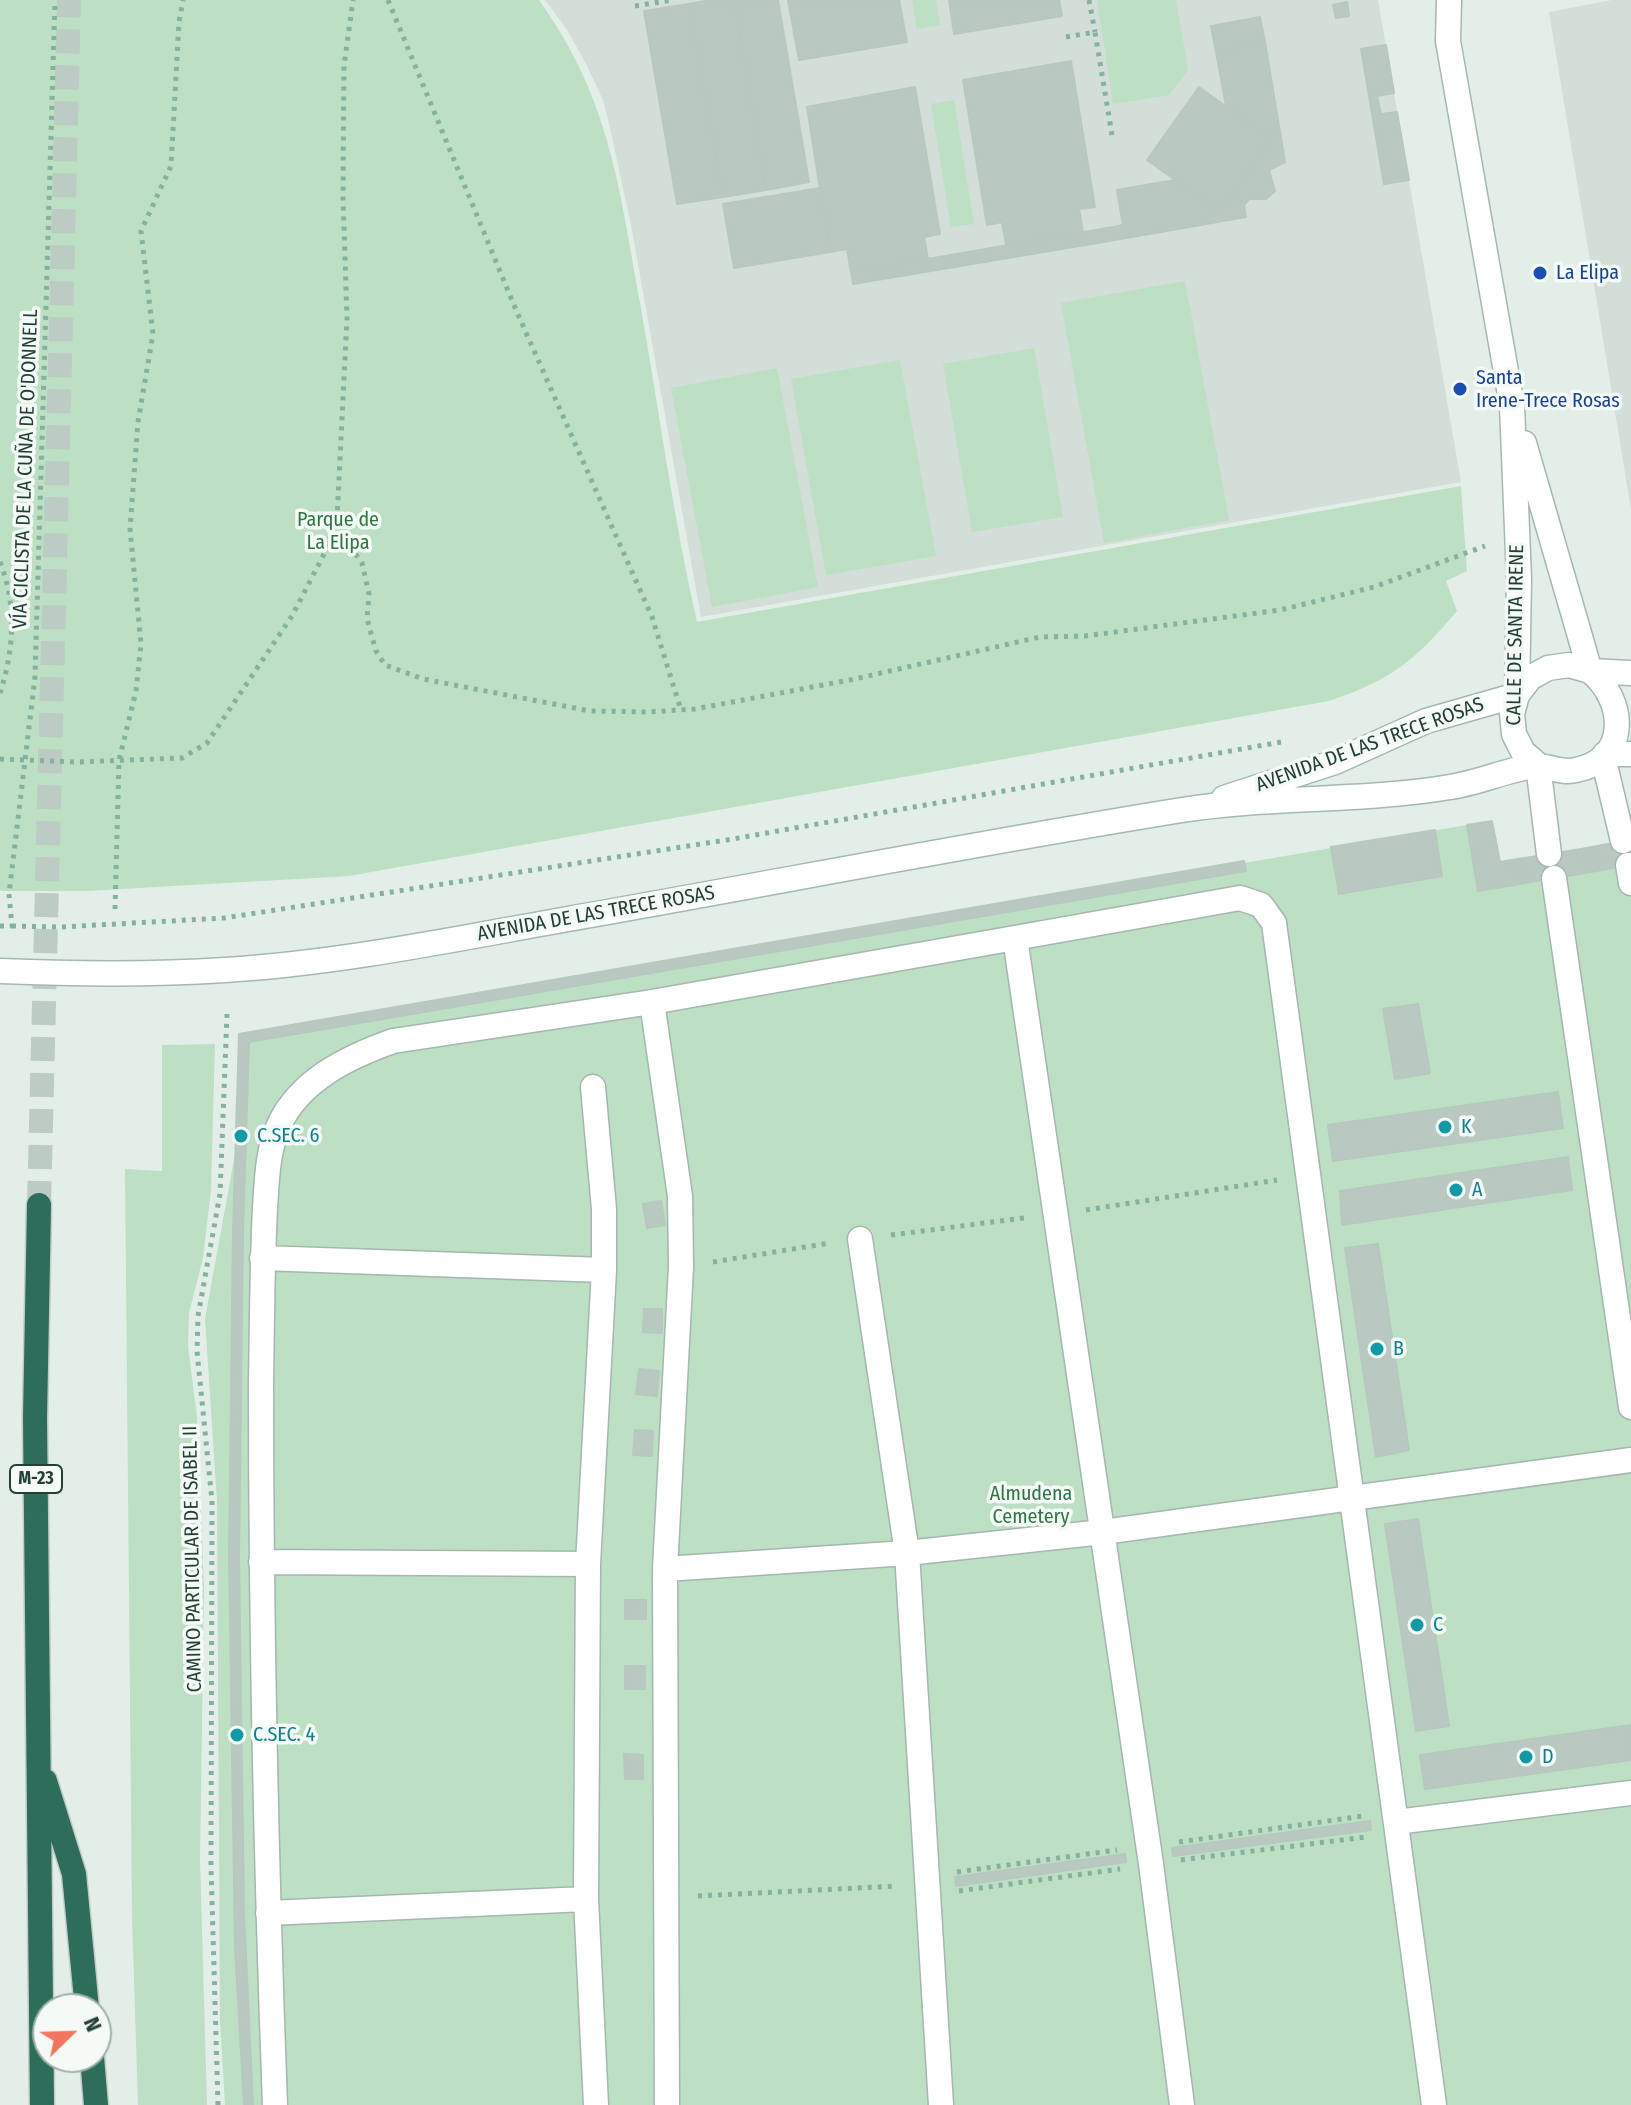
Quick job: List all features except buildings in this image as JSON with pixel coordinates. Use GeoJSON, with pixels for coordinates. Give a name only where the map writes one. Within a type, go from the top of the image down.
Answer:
{"type":"FeatureCollection","features":[{"type":"Feature","properties":{"kind":"highway","name":"M-23"},"geometry":{"type":"LineString","coordinates":[[39,1205],[36,1754],[42,2105]]}},
{"type":"Feature","properties":{"kind":"highway"},"geometry":{"type":"LineString","coordinates":[[36,1754],[74,1874],[85,1993]]}},
{"type":"Feature","properties":{"kind":"highway"},"geometry":{"type":"LineString","coordinates":[[93,2073],[96,2105]]}},
{"type":"Feature","properties":{"kind":"street","name":"CALLE DE SANTA IRENE"},"geometry":{"type":"LineString","coordinates":[[1449,0],[1451,57],[1512,406],[1518,536],[1517,695],[1512,714],[1514,734],[1523,752],[1538,765]]}},
{"type":"Feature","properties":{"kind":"street","name":"CALLE DE SANTA IRENE"},"geometry":{"type":"LineString","coordinates":[[1512,406],[1598,677],[1615,700],[1618,719],[1615,737],[1604,756]]}},
{"type":"Feature","properties":{"kind":"street","name":"AVENIDA DE LAS TRECE ROSAS"},"geometry":{"type":"LineString","coordinates":[[1188,809],[1335,762],[1426,721],[1517,695],[1530,678],[1548,668],[1569,665],[1598,677],[1631,673]]}},
{"type":"Feature","properties":{"kind":"street","name":"AVENIDA DE LAS TRECE ROSAS"},"geometry":{"type":"LineString","coordinates":[[0,971],[120,975],[231,970],[426,944],[1188,809],[1451,787],[1538,765],[1558,772],[1579,770],[1604,756],[1631,754]]}},
{"type":"Feature","properties":{"kind":"street"},"geometry":{"type":"LineString","coordinates":[[1604,756],[1628,863]]}},
{"type":"Feature","properties":{"kind":"street"},"geometry":{"type":"LineString","coordinates":[[1538,765],[1631,1407]]}},
{"type":"Feature","properties":{"kind":"street"},"geometry":{"type":"LineString","coordinates":[[275,2105],[261,1562],[262,1258],[267,1164],[279,1125],[300,1094],[324,1073],[360,1053],[393,1041],[652,1002],[1240,898],[1261,905],[1274,923],[1434,2105]]}},
{"type":"Feature","properties":{"kind":"street"},"geometry":{"type":"LineString","coordinates":[[1015,938],[1103,1532],[1182,2105]]}},
{"type":"Feature","properties":{"kind":"street"},"geometry":{"type":"LineString","coordinates":[[652,1002],[680,1196],[681,1267],[665,1569],[667,2105]]}},
{"type":"Feature","properties":{"kind":"street"},"geometry":{"type":"LineString","coordinates":[[593,1087],[604,1209],[604,1270],[588,1564],[586,1899],[596,2105]]}},
{"type":"Feature","properties":{"kind":"street"},"geometry":{"type":"LineString","coordinates":[[860,1239],[907,1553],[941,2105]]}},
{"type":"Feature","properties":{"kind":"street"},"geometry":{"type":"LineString","coordinates":[[262,1258],[604,1270]]}},
{"type":"Feature","properties":{"kind":"street"},"geometry":{"type":"LineString","coordinates":[[665,1569],[907,1553],[1103,1532],[1631,1460]]}},
{"type":"Feature","properties":{"kind":"street"},"geometry":{"type":"LineString","coordinates":[[261,1562],[588,1564]]}},
{"type":"Feature","properties":{"kind":"street"},"geometry":{"type":"LineString","coordinates":[[1396,1822],[1631,1793]]}},
{"type":"Feature","properties":{"kind":"street"},"geometry":{"type":"LineString","coordinates":[[268,1913],[586,1899]]}},
{"type":"Feature","properties":{"kind":"path","name":"VÍA CICLISTA DE LA CUÑA DE O'DONNELL"},"geometry":{"type":"LineString","coordinates":[[12,926],[9,894],[35,677],[55,0]]}},
{"type":"Feature","properties":{"kind":"path"},"geometry":{"type":"LineString","coordinates":[[115,909],[119,760],[136,691],[141,644],[130,529],[138,422],[153,334],[141,231],[171,166],[179,22],[183,0]]}},
{"type":"Feature","properties":{"kind":"path"},"geometry":{"type":"LineString","coordinates":[[0,759],[182,758],[207,743],[292,616],[324,554],[337,519],[347,318],[343,197],[344,66],[353,0]]}},
{"type":"Feature","properties":{"kind":"path"},"geometry":{"type":"LineString","coordinates":[[388,0],[516,310],[652,617],[681,710]]}},
{"type":"Feature","properties":{"kind":"path"},"geometry":{"type":"LineString","coordinates":[[635,6],[672,0]]}},
{"type":"Feature","properties":{"kind":"path"},"geometry":{"type":"LineString","coordinates":[[1089,0],[1112,135]]}},
{"type":"Feature","properties":{"kind":"path"},"geometry":{"type":"LineString","coordinates":[[1066,37],[1095,32]]}},
{"type":"Feature","properties":{"kind":"path"},"geometry":{"type":"LineString","coordinates":[[337,519],[345,540],[362,563],[369,594],[367,619],[376,651],[385,665],[423,679],[590,711],[681,710],[850,680],[1040,637],[1085,636],[1280,610],[1374,587],[1458,553],[1518,536]]}},
{"type":"Feature","properties":{"kind":"path"},"geometry":{"type":"LineString","coordinates":[[0,562],[10,588],[11,658],[0,693]]}},
{"type":"Feature","properties":{"kind":"path"},"geometry":{"type":"LineString","coordinates":[[0,926],[61,927],[224,918],[733,839],[1287,741]]}},
{"type":"Feature","properties":{"kind":"path","name":"CAMINO PARTICULAR DE ISABEL II"},"geometry":{"type":"LineString","coordinates":[[218,2105],[211,1866],[212,1501],[197,1351],[198,1316],[220,1194],[227,1014]]}},
{"type":"Feature","properties":{"kind":"path"},"geometry":{"type":"LineString","coordinates":[[681,1267],[1306,1176]]}},
{"type":"Feature","properties":{"kind":"path"},"geometry":{"type":"LineString","coordinates":[[665,1898],[929,1884]]}},
{"type":"Feature","properties":{"kind":"shaded area"},"geometry":{"type":"Polygon","coordinates":[[[545,0],[1378,0],[1461,482],[701,617],[631,225],[603,100],[568,31],[545,0]]]}},
{"type":"Feature","properties":{"kind":"shaded area"},"geometry":{"type":"Polygon","coordinates":[[[1612,0],[1631,0],[1631,509],[1549,12],[1612,0]]]}},
{"type":"Feature","properties":{"kind":"green space","name":"Parque de La Elipa"},"geometry":{"type":"Polygon","coordinates":[[[0,0],[539,0],[582,73],[597,109],[618,182],[673,503],[697,622],[1461,486],[1467,571],[1446,581],[1457,611],[1428,643],[1400,667],[1369,685],[1329,701],[349,876],[87,891],[0,891],[0,0]]]}},
{"type":"Feature","properties":{"kind":"green space"},"geometry":{"type":"Polygon","coordinates":[[[912,0],[936,0],[940,25],[917,29],[912,0]]]}},
{"type":"Feature","properties":{"kind":"green space"},"geometry":{"type":"Polygon","coordinates":[[[1097,0],[1176,0],[1188,70],[1169,95],[1113,104],[1097,0]]]}},
{"type":"Feature","properties":{"kind":"green space"},"geometry":{"type":"Polygon","coordinates":[[[954,100],[974,224],[951,227],[931,104],[954,100]]]}},
{"type":"Feature","properties":{"kind":"green space"},"geometry":{"type":"Polygon","coordinates":[[[1185,281],[1229,520],[1104,543],[1061,303],[1185,281]]]}},
{"type":"Feature","properties":{"kind":"green space"},"geometry":{"type":"Polygon","coordinates":[[[1034,348],[1063,517],[972,532],[943,364],[1034,348]]]}},
{"type":"Feature","properties":{"kind":"green space"},"geometry":{"type":"Polygon","coordinates":[[[900,360],[936,556],[826,575],[791,379],[900,360]]]}},
{"type":"Feature","properties":{"kind":"green space"},"geometry":{"type":"Polygon","coordinates":[[[777,368],[818,587],[712,607],[671,388],[777,368]]]}},
{"type":"Feature","properties":{"kind":"green space","name":"Almudena Cemetery"},"geometry":{"type":"Polygon","coordinates":[[[1467,825],[1479,891],[1631,865],[1631,2105],[225,2105],[220,2020],[217,1501],[205,1319],[235,1154],[239,1034],[1467,825]]]}},
{"type":"Feature","properties":{"kind":"green space"},"geometry":{"type":"Polygon","coordinates":[[[215,1044],[211,1190],[203,1258],[189,1313],[188,1346],[197,1417],[204,1588],[200,1859],[207,2105],[138,2105],[132,1917],[125,1169],[162,1171],[162,1045],[215,1044]]]}},
{"type":"Feature","properties":{"kind":"tunnel"},"geometry":{"type":"LineString","coordinates":[[39,1205],[69,0]]}},
{"type":"Feature","properties":{"kind":"place","name":"La Elipa"},"geometry":{"type":"Point","coordinates":[1540,273]}},
{"type":"Feature","properties":{"kind":"place","name":"Santa Irene-Trece Rosas"},"geometry":{"type":"Point","coordinates":[1460,389]}},
{"type":"Feature","properties":{"kind":"place","name":"K"},"geometry":{"type":"Point","coordinates":[1445,1127]}},
{"type":"Feature","properties":{"kind":"place","name":"C.SEC. 6"},"geometry":{"type":"Point","coordinates":[241,1136]}},
{"type":"Feature","properties":{"kind":"place","name":"A"},"geometry":{"type":"Point","coordinates":[1456,1190]}},
{"type":"Feature","properties":{"kind":"place","name":"B"},"geometry":{"type":"Point","coordinates":[1377,1349]}},
{"type":"Feature","properties":{"kind":"place","name":"C"},"geometry":{"type":"Point","coordinates":[1417,1625]}},
{"type":"Feature","properties":{"kind":"place","name":"C.SEC. 4"},"geometry":{"type":"Point","coordinates":[237,1735]}},
{"type":"Feature","properties":{"kind":"place","name":"D"},"geometry":{"type":"Point","coordinates":[1526,1757]}}]}
